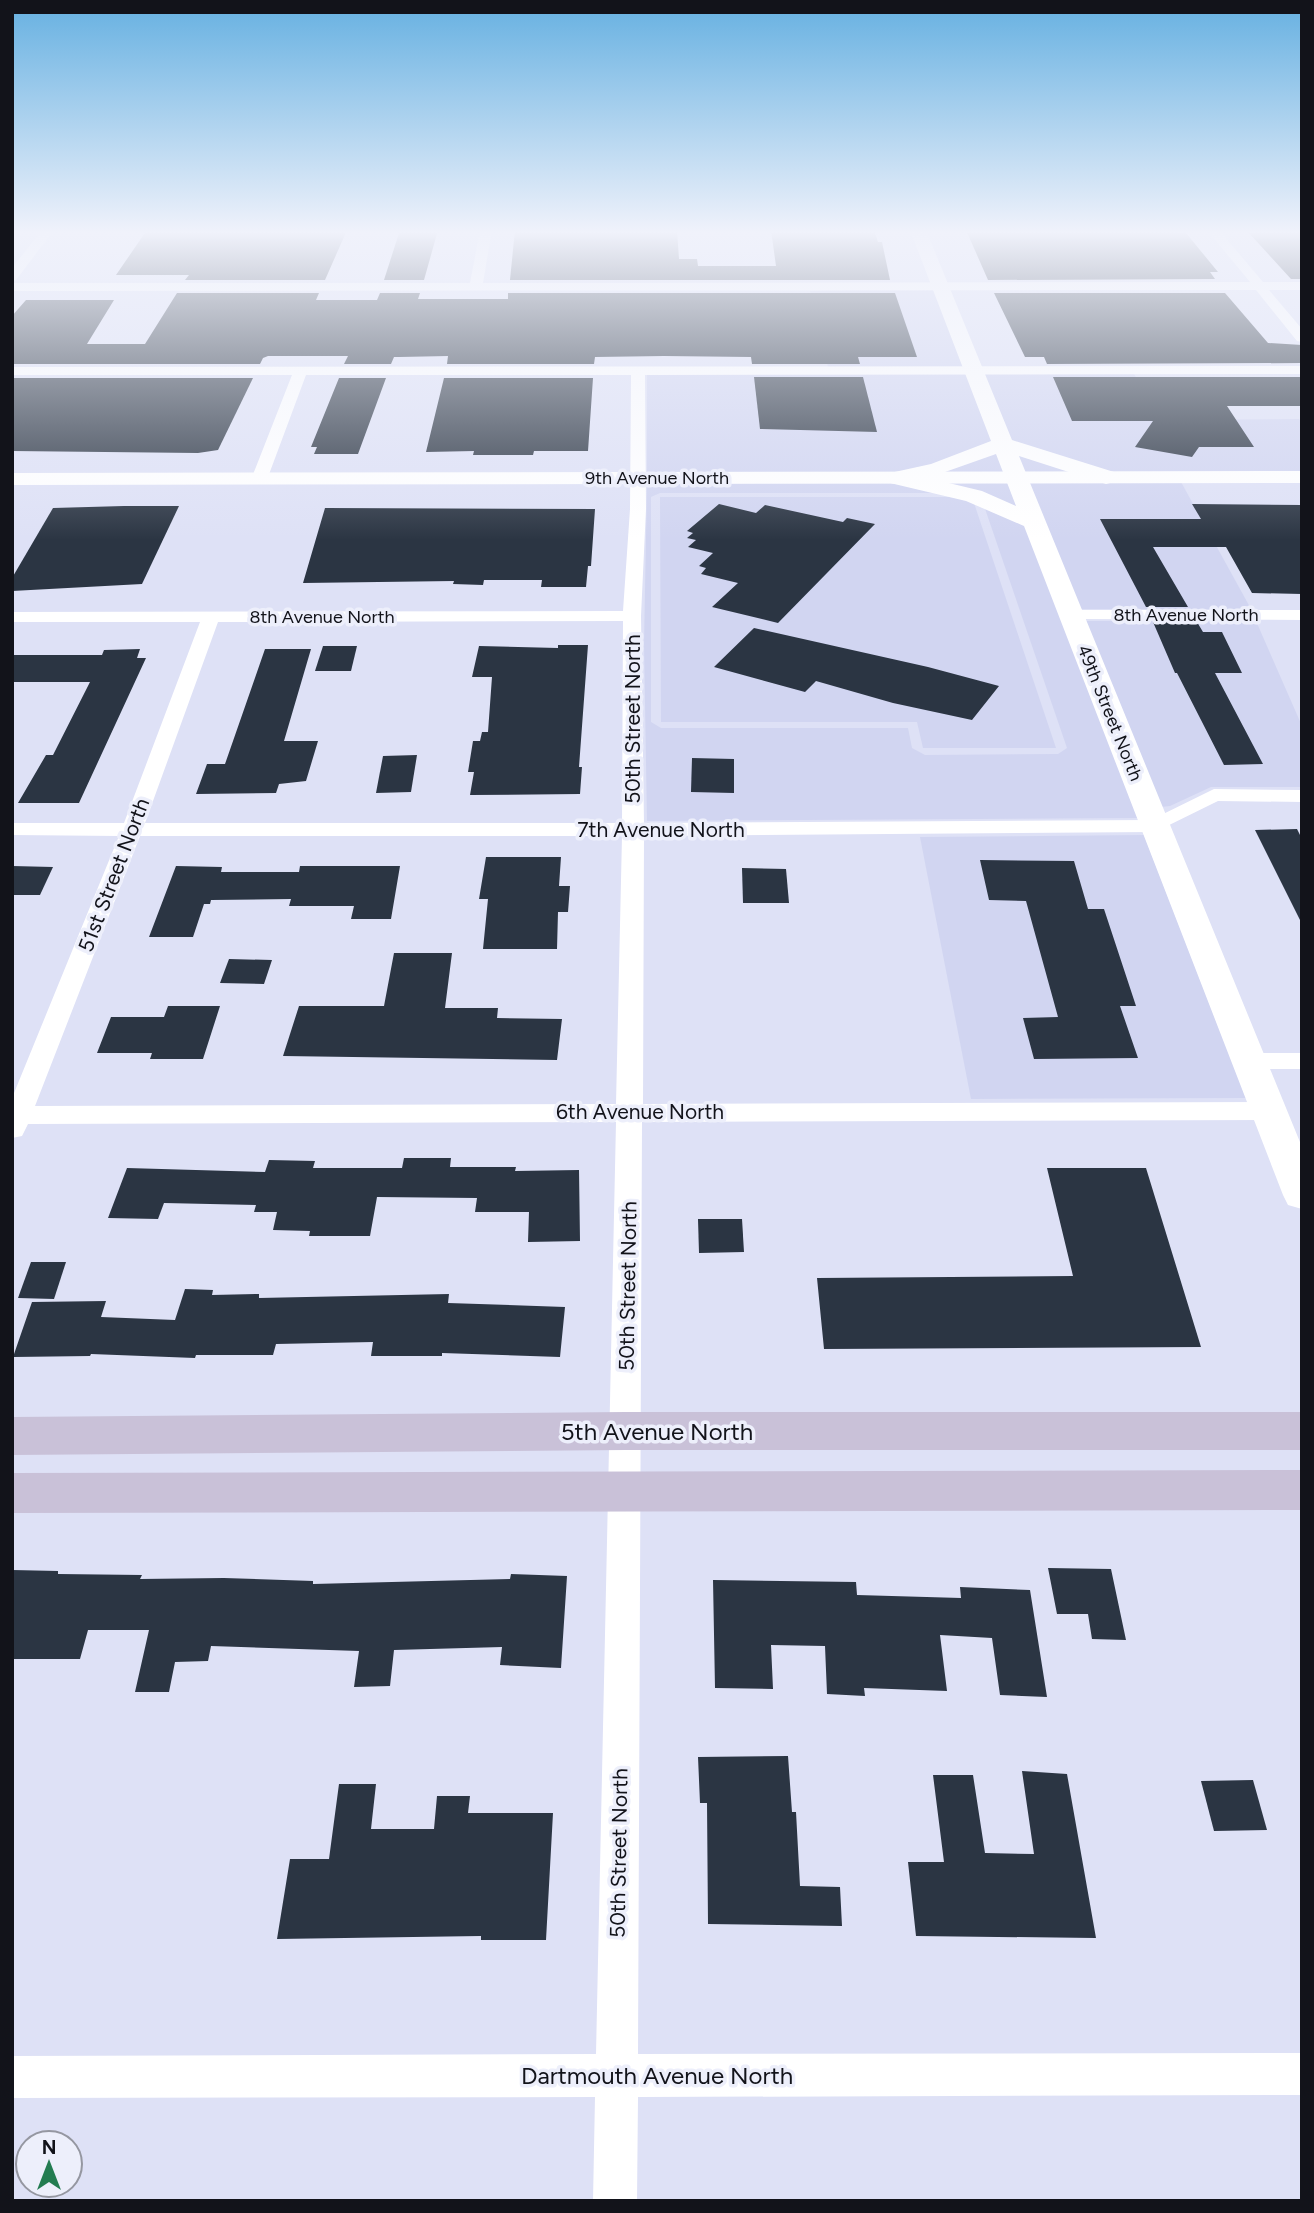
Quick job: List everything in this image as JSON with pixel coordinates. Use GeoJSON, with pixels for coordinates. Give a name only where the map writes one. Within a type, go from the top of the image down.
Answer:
{"type":"FeatureCollection","features":[{"type":"Feature","properties":{"kind":"main road","name":"49th Street North"},"geometry":{"type":"LineString","coordinates":[[959,333],[1302,1195]]}},
{"type":"Feature","properties":{"kind":"main road"},"geometry":{"type":"LineString","coordinates":[[898,478],[960,462],[1003,444],[1105,477]]}},
{"type":"Feature","properties":{"kind":"main road"},"geometry":{"type":"LineString","coordinates":[[898,478],[974,496],[1034,521]]}},
{"type":"Feature","properties":{"kind":"main road","name":"5th Avenue North"},"geometry":{"type":"LineString","coordinates":[[12,1436],[626,1431],[1302,1431]]}},
{"type":"Feature","properties":{"kind":"main road"},"geometry":{"type":"LineString","coordinates":[[12,1493],[1302,1490]]}},
{"type":"Feature","properties":{"kind":"street"},"geometry":{"type":"LineString","coordinates":[[12,371],[1302,370]]}},
{"type":"Feature","properties":{"kind":"street"},"geometry":{"type":"LineString","coordinates":[[260,477],[301,371]]}},
{"type":"Feature","properties":{"kind":"street","name":"50th Street North"},"geometry":{"type":"LineString","coordinates":[[615,2201],[630,1112],[632,616],[638,371]]}},
{"type":"Feature","properties":{"kind":"street","name":"9th Avenue North"},"geometry":{"type":"LineString","coordinates":[[12,479],[1302,477]]}},
{"type":"Feature","properties":{"kind":"street","name":"8th Avenue North"},"geometry":{"type":"LineString","coordinates":[[1071,615],[1302,615]]}},
{"type":"Feature","properties":{"kind":"street","name":"8th Avenue North"},"geometry":{"type":"LineString","coordinates":[[12,617],[632,616]]}},
{"type":"Feature","properties":{"kind":"street","name":"51st Street North"},"geometry":{"type":"LineString","coordinates":[[14,1120],[132,829],[211,617]]}},
{"type":"Feature","properties":{"kind":"street","name":"7th Avenue North"},"geometry":{"type":"LineString","coordinates":[[12,829],[1155,827],[1214,795],[1302,796]]}},
{"type":"Feature","properties":{"kind":"street"},"geometry":{"type":"LineString","coordinates":[[1248,1061],[1302,1061]]}},
{"type":"Feature","properties":{"kind":"street","name":"6th Avenue North"},"geometry":{"type":"LineString","coordinates":[[14,1120],[630,1112],[1268,1111]]}},
{"type":"Feature","properties":{"kind":"street","name":"Dartmouth Avenue North"},"geometry":{"type":"LineString","coordinates":[[12,2077],[1302,2074]]}},
{"type":"Feature","properties":{"kind":"shaded area"},"geometry":{"type":"Polygon","coordinates":[[[820,333],[950,333],[963,367],[828,367],[820,333]]]}},
{"type":"Feature","properties":{"kind":"shaded area"},"geometry":{"type":"Polygon","coordinates":[[[647,374],[966,374],[1004,473],[647,474],[647,374]]]}},
{"type":"Feature","properties":{"kind":"shaded area"},"geometry":{"type":"Polygon","coordinates":[[[984,374],[1134,374],[1163,420],[1299,419],[1302,423],[1302,472],[1024,473],[984,374]]]}},
{"type":"Feature","properties":{"kind":"shaded area"},"geometry":{"type":"Polygon","coordinates":[[[1008,482],[1138,818],[647,821],[644,644],[647,483],[1008,482]],[[660,493],[651,497],[651,722],[661,728],[908,728],[912,748],[925,755],[1058,754],[1067,748],[981,497],[970,493],[660,493]]]}},
{"type":"Feature","properties":{"kind":"shaded area"},"geometry":{"type":"Polygon","coordinates":[[[1028,482],[1181,482],[1251,609],[1080,609],[1028,482]]]}},
{"type":"Feature","properties":{"kind":"shaded area"},"geometry":{"type":"Polygon","coordinates":[[[660,497],[972,497],[1056,748],[923,748],[917,722],[661,722],[660,497]]]}},
{"type":"Feature","properties":{"kind":"shaded area"},"geometry":{"type":"Polygon","coordinates":[[[1085,621],[1256,621],[1302,726],[1302,787],[1211,787],[1170,806],[1161,807],[1085,621]]]}},
{"type":"Feature","properties":{"kind":"shaded area"},"geometry":{"type":"Polygon","coordinates":[[[1144,835],[1246,1098],[971,1099],[920,837],[1144,835]]]}},
{"type":"Feature","properties":{"kind":"building"},"geometry":{"type":"Polygon","coordinates":[[[12,333],[94,333],[87,344],[145,344],[152,333],[909,333],[917,357],[858,357],[860,364],[752,364],[751,357],[664,356],[595,357],[594,364],[447,364],[448,356],[394,357],[391,364],[344,364],[348,356],[268,356],[263,358],[260,364],[12,364],[12,333]]]}},
{"type":"Feature","properties":{"kind":"building"},"geometry":{"type":"Polygon","coordinates":[[[1014,333],[1260,333],[1268,343],[1302,345],[1302,363],[1047,364],[1044,357],[1025,357],[1014,333]]]}},
{"type":"Feature","properties":{"kind":"building"},"geometry":{"type":"Polygon","coordinates":[[[754,377],[863,377],[877,432],[760,429],[754,377]]]}},
{"type":"Feature","properties":{"kind":"building"},"geometry":{"type":"Polygon","coordinates":[[[1053,377],[1302,377],[1302,406],[1227,406],[1254,447],[1199,447],[1192,457],[1135,447],[1153,421],[1072,421],[1053,377]]]}},
{"type":"Feature","properties":{"kind":"building"},"geometry":{"type":"Polygon","coordinates":[[[12,378],[253,378],[218,450],[198,453],[12,451],[12,378]]]}},
{"type":"Feature","properties":{"kind":"building"},"geometry":{"type":"Polygon","coordinates":[[[339,378],[386,378],[358,454],[314,454],[317,447],[311,447],[339,378]]]}},
{"type":"Feature","properties":{"kind":"building"},"geometry":{"type":"Polygon","coordinates":[[[444,378],[593,378],[588,451],[534,451],[533,455],[473,455],[474,451],[426,452],[444,378]]]}},
{"type":"Feature","properties":{"kind":"building"},"geometry":{"type":"Polygon","coordinates":[[[719,504],[756,513],[765,505],[843,522],[847,518],[875,524],[778,623],[712,607],[738,583],[701,574],[706,568],[699,566],[713,553],[688,547],[696,540],[687,538],[693,533],[687,531],[719,504]]]}},
{"type":"Feature","properties":{"kind":"building"},"geometry":{"type":"Polygon","coordinates":[[[1192,504],[1302,505],[1302,594],[1252,593],[1226,547],[1153,547],[1188,607],[1146,607],[1100,519],[1201,519],[1192,504]]]}},
{"type":"Feature","properties":{"kind":"building"},"geometry":{"type":"Polygon","coordinates":[[[179,506],[142,584],[12,591],[12,578],[53,508],[179,506]]]}},
{"type":"Feature","properties":{"kind":"building"},"geometry":{"type":"Polygon","coordinates":[[[325,508],[595,509],[591,566],[588,566],[586,587],[541,587],[542,580],[484,580],[483,585],[453,584],[454,581],[303,583],[325,508]]]}},
{"type":"Feature","properties":{"kind":"building"},"geometry":{"type":"Polygon","coordinates":[[[1153,622],[1197,622],[1203,632],[1222,632],[1242,673],[1215,673],[1263,764],[1224,765],[1175,673],[1153,622]]]}},
{"type":"Feature","properties":{"kind":"building"},"geometry":{"type":"Polygon","coordinates":[[[754,628],[928,667],[999,686],[972,720],[893,703],[816,681],[805,692],[714,667],[754,628]]]}},
{"type":"Feature","properties":{"kind":"building"},"geometry":{"type":"Polygon","coordinates":[[[558,645],[588,645],[579,767],[582,767],[580,794],[470,795],[474,772],[468,772],[473,741],[480,741],[482,732],[488,732],[492,677],[472,677],[479,646],[558,648],[558,645]]]}},
{"type":"Feature","properties":{"kind":"building"},"geometry":{"type":"Polygon","coordinates":[[[323,646],[357,646],[351,671],[315,671],[323,646]]]}},
{"type":"Feature","properties":{"kind":"building"},"geometry":{"type":"Polygon","coordinates":[[[140,649],[137,658],[146,658],[79,803],[18,803],[46,755],[53,755],[90,682],[12,682],[12,655],[102,655],[104,650],[140,649]]]}},
{"type":"Feature","properties":{"kind":"building"},"geometry":{"type":"Polygon","coordinates":[[[265,649],[311,649],[284,741],[318,741],[306,781],[279,784],[276,793],[196,794],[207,764],[225,764],[265,649]]]}},
{"type":"Feature","properties":{"kind":"building"},"geometry":{"type":"Polygon","coordinates":[[[417,755],[411,792],[376,793],[383,756],[417,755]]]}},
{"type":"Feature","properties":{"kind":"building"},"geometry":{"type":"Polygon","coordinates":[[[692,758],[734,759],[734,793],[691,792],[692,758]]]}},
{"type":"Feature","properties":{"kind":"building"},"geometry":{"type":"Polygon","coordinates":[[[1297,829],[1302,839],[1302,924],[1255,830],[1297,829]]]}},
{"type":"Feature","properties":{"kind":"building"},"geometry":{"type":"Polygon","coordinates":[[[486,857],[561,857],[559,886],[570,886],[568,912],[558,912],[557,949],[483,949],[488,899],[479,899],[486,857]]]}},
{"type":"Feature","properties":{"kind":"building"},"geometry":{"type":"Polygon","coordinates":[[[980,860],[1074,861],[1088,909],[1104,909],[1136,1006],[1120,1006],[1138,1058],[1034,1059],[1023,1018],[1058,1017],[1026,901],[989,900],[980,860]]]}},
{"type":"Feature","properties":{"kind":"building"},"geometry":{"type":"Polygon","coordinates":[[[12,866],[53,867],[40,895],[12,895],[12,866]]]}},
{"type":"Feature","properties":{"kind":"building"},"geometry":{"type":"Polygon","coordinates":[[[176,866],[222,867],[221,872],[299,872],[300,866],[400,866],[391,919],[351,919],[354,906],[289,906],[291,899],[211,900],[210,904],[204,904],[193,937],[149,937],[176,866]]]}},
{"type":"Feature","properties":{"kind":"building"},"geometry":{"type":"Polygon","coordinates":[[[742,868],[786,869],[789,903],[743,903],[742,868]]]}},
{"type":"Feature","properties":{"kind":"building"},"geometry":{"type":"Polygon","coordinates":[[[394,953],[452,953],[445,1008],[498,1008],[497,1018],[562,1019],[557,1060],[283,1056],[299,1006],[384,1006],[394,953]]]}},
{"type":"Feature","properties":{"kind":"building"},"geometry":{"type":"Polygon","coordinates":[[[229,959],[272,960],[264,984],[220,983],[229,959]]]}},
{"type":"Feature","properties":{"kind":"building"},"geometry":{"type":"Polygon","coordinates":[[[168,1006],[220,1006],[203,1059],[150,1059],[152,1053],[97,1053],[111,1017],[164,1017],[168,1006]]]}},
{"type":"Feature","properties":{"kind":"building"},"geometry":{"type":"Polygon","coordinates":[[[404,1158],[451,1158],[450,1167],[516,1167],[515,1171],[579,1170],[580,1241],[528,1242],[529,1212],[475,1212],[477,1198],[377,1197],[370,1236],[309,1236],[310,1231],[273,1230],[277,1212],[254,1212],[256,1205],[164,1203],[158,1219],[108,1218],[127,1168],[265,1172],[269,1160],[315,1161],[313,1168],[402,1168],[404,1158]]]}},
{"type":"Feature","properties":{"kind":"building"},"geometry":{"type":"Polygon","coordinates":[[[1047,1168],[1146,1168],[1201,1347],[824,1349],[817,1278],[1073,1276],[1047,1168]]]}},
{"type":"Feature","properties":{"kind":"building"},"geometry":{"type":"Polygon","coordinates":[[[698,1219],[742,1219],[744,1252],[699,1253],[698,1219]]]}},
{"type":"Feature","properties":{"kind":"building"},"geometry":{"type":"Polygon","coordinates":[[[31,1262],[66,1262],[54,1299],[18,1298],[31,1262]]]}},
{"type":"Feature","properties":{"kind":"building"},"geometry":{"type":"Polygon","coordinates":[[[185,1289],[213,1290],[212,1295],[259,1294],[259,1298],[449,1294],[448,1303],[565,1307],[560,1357],[442,1353],[442,1356],[371,1356],[373,1342],[276,1344],[273,1355],[196,1355],[195,1358],[91,1354],[13,1357],[32,1302],[106,1301],[101,1317],[175,1320],[185,1289]]]}},
{"type":"Feature","properties":{"kind":"building"},"geometry":{"type":"Polygon","coordinates":[[[1048,1568],[1111,1569],[1126,1640],[1092,1639],[1088,1614],[1057,1614],[1048,1568]]]}},
{"type":"Feature","properties":{"kind":"building"},"geometry":{"type":"Polygon","coordinates":[[[12,1570],[58,1571],[58,1574],[142,1575],[140,1579],[224,1578],[313,1581],[313,1584],[510,1579],[511,1574],[567,1576],[561,1668],[500,1665],[502,1647],[394,1650],[390,1686],[354,1687],[359,1651],[211,1646],[208,1661],[175,1662],[169,1692],[135,1692],[149,1630],[88,1630],[80,1659],[12,1659],[12,1570]]]}},
{"type":"Feature","properties":{"kind":"building"},"geometry":{"type":"Polygon","coordinates":[[[713,1580],[856,1582],[857,1595],[961,1598],[960,1587],[1030,1590],[1047,1697],[1000,1695],[992,1638],[940,1635],[947,1691],[864,1688],[865,1696],[827,1694],[825,1646],[771,1645],[773,1689],[715,1688],[713,1580]]]}},
{"type":"Feature","properties":{"kind":"building"},"geometry":{"type":"Polygon","coordinates":[[[788,1756],[792,1812],[796,1812],[800,1886],[840,1887],[842,1926],[708,1924],[707,1803],[700,1803],[698,1757],[788,1756]]]}},
{"type":"Feature","properties":{"kind":"building"},"geometry":{"type":"Polygon","coordinates":[[[1022,1771],[1067,1774],[1096,1938],[916,1936],[908,1862],[944,1862],[933,1775],[973,1775],[985,1853],[1034,1854],[1022,1771]]]}},
{"type":"Feature","properties":{"kind":"building"},"geometry":{"type":"Polygon","coordinates":[[[1253,1780],[1267,1830],[1214,1831],[1201,1781],[1253,1780]]]}},
{"type":"Feature","properties":{"kind":"building"},"geometry":{"type":"Polygon","coordinates":[[[339,1784],[376,1784],[371,1829],[434,1829],[437,1796],[470,1796],[468,1813],[553,1813],[546,1940],[481,1940],[481,1936],[277,1939],[290,1859],[329,1859],[339,1784]]]}}]}
